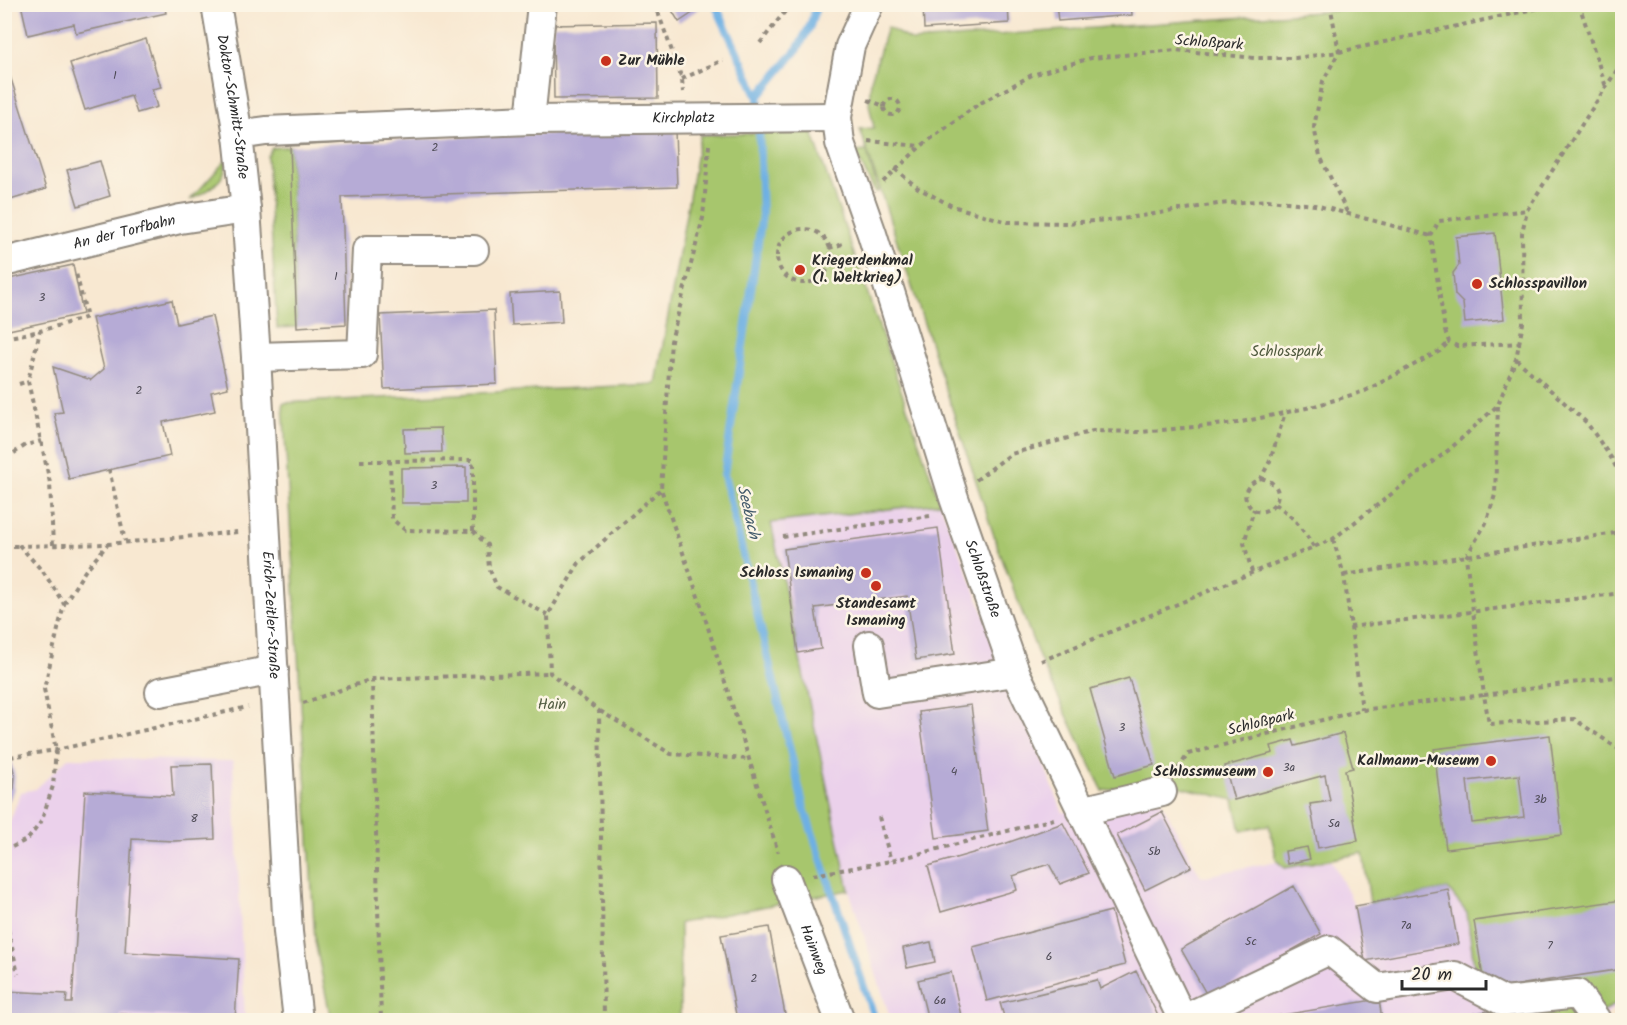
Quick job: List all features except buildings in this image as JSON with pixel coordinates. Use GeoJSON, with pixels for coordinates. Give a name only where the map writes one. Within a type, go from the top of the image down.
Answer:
{"type":"FeatureCollection","features":[{"type":"Feature","properties":{"kind":"street","name":"Doktor-Schmitt-Straße"},"geometry":{"type":"LineString","coordinates":[[216,4],[238,135],[246,209]]}},
{"type":"Feature","properties":{"kind":"street"},"geometry":{"type":"LineString","coordinates":[[530,120],[542,4]]}},
{"type":"Feature","properties":{"kind":"street"},"geometry":{"type":"LineString","coordinates":[[838,130],[850,46],[869,4]]}},
{"type":"Feature","properties":{"kind":"street","name":"Kirchplatz"},"geometry":{"type":"LineString","coordinates":[[238,135],[266,131],[530,120],[807,117],[838,130]]}},
{"type":"Feature","properties":{"kind":"street","name":"Schloßstraße"},"geometry":{"type":"LineString","coordinates":[[838,130],[954,498],[1016,672],[1182,1020]]}},
{"type":"Feature","properties":{"kind":"street","name":"An der Torfbahn"},"geometry":{"type":"LineString","coordinates":[[4,262],[180,219],[246,209]]}},
{"type":"Feature","properties":{"kind":"street","name":"Erich-Zeitler-Straße"},"geometry":{"type":"LineString","coordinates":[[246,209],[288,932],[298,1020]]}},
{"type":"Feature","properties":{"kind":"street"},"geometry":{"type":"LineString","coordinates":[[256,357],[362,354],[367,250],[474,250]]}},
{"type":"Feature","properties":{"kind":"street"},"geometry":{"type":"LineString","coordinates":[[869,645],[877,693],[1016,672]]}},
{"type":"Feature","properties":{"kind":"street"},"geometry":{"type":"LineString","coordinates":[[160,692],[274,670]]}},
{"type":"Feature","properties":{"kind":"street"},"geometry":{"type":"LineString","coordinates":[[1081,812],[1162,792]]}},
{"type":"Feature","properties":{"kind":"street","name":"Hainweg"},"geometry":{"type":"LineString","coordinates":[[800,877],[840,1020]]}},
{"type":"Feature","properties":{"kind":"street"},"geometry":{"type":"LineString","coordinates":[[1182,1020],[1329,950],[1377,988],[1455,976],[1505,1002],[1577,993],[1596,1020]]}},
{"type":"Feature","properties":{"kind":"path"},"geometry":{"type":"LineString","coordinates":[[656,4],[683,86]]}},
{"type":"Feature","properties":{"kind":"path"},"geometry":{"type":"LineString","coordinates":[[760,43],[791,4]]}},
{"type":"Feature","properties":{"kind":"path"},"geometry":{"type":"LineString","coordinates":[[1330,4],[1339,52],[1323,81],[1314,127],[1320,156],[1347,212]]}},
{"type":"Feature","properties":{"kind":"path","name":"Schloßpark"},"geometry":{"type":"LineString","coordinates":[[858,193],[881,185],[921,146],[977,105],[1032,75],[1091,58],[1176,50],[1255,58],[1296,58],[1339,52],[1557,4]]}},
{"type":"Feature","properties":{"kind":"path"},"geometry":{"type":"LineString","coordinates":[[1579,4],[1606,87]]}},
{"type":"Feature","properties":{"kind":"path"},"geometry":{"type":"LineString","coordinates":[[682,79],[723,60]]}},
{"type":"Feature","properties":{"kind":"path"},"geometry":{"type":"LineString","coordinates":[[1623,62],[1527,210],[1522,233],[1523,323],[1521,342],[1498,405],[1495,495],[1486,523],[1466,557],[1489,724],[1574,718],[1620,750],[1623,755]]}},
{"type":"Feature","properties":{"kind":"path"},"geometry":{"type":"LineString","coordinates":[[864,98],[884,106]]}},
{"type":"Feature","properties":{"kind":"path"},"geometry":{"type":"LineString","coordinates":[[889,99],[894,99],[901,107],[899,112],[892,116],[885,111],[884,106],[889,99]]}},
{"type":"Feature","properties":{"kind":"path"},"geometry":{"type":"LineString","coordinates":[[717,118],[703,218],[671,341],[661,489],[701,604],[748,759],[800,877],[891,861],[1081,812]]}},
{"type":"Feature","properties":{"kind":"path"},"geometry":{"type":"LineString","coordinates":[[838,130],[870,141],[921,146]]}},
{"type":"Feature","properties":{"kind":"path"},"geometry":{"type":"LineString","coordinates":[[895,169],[918,188],[952,206],[1008,222],[1066,223],[1122,219],[1218,204],[1268,200],[1315,205],[1347,212],[1431,236]]}},
{"type":"Feature","properties":{"kind":"path"},"geometry":{"type":"LineString","coordinates":[[1521,342],[1457,346],[1449,342],[1445,331],[1431,236],[1439,220],[1527,210]]}},
{"type":"Feature","properties":{"kind":"path"},"geometry":{"type":"LineString","coordinates":[[800,230],[809,230],[818,234],[829,248],[829,265],[819,278],[812,282],[795,282],[787,278],[778,264],[777,255],[784,239],[800,230]]}},
{"type":"Feature","properties":{"kind":"path"},"geometry":{"type":"LineString","coordinates":[[4,338],[40,331],[87,317],[69,246]]}},
{"type":"Feature","properties":{"kind":"path"},"geometry":{"type":"LineString","coordinates":[[40,331],[28,381],[50,483],[53,544]]}},
{"type":"Feature","properties":{"kind":"path"},"geometry":{"type":"LineString","coordinates":[[972,484],[1011,454],[1094,430],[1153,431],[1237,423],[1311,408],[1365,391],[1440,351],[1449,342]]}},
{"type":"Feature","properties":{"kind":"path"},"geometry":{"type":"LineString","coordinates":[[1516,359],[1587,423],[1612,459],[1623,480]]}},
{"type":"Feature","properties":{"kind":"path"},"geometry":{"type":"LineString","coordinates":[[19,384],[28,381]]}},
{"type":"Feature","properties":{"kind":"path"},"geometry":{"type":"LineString","coordinates":[[1016,672],[1333,539],[1450,449],[1498,405]]}},
{"type":"Feature","properties":{"kind":"path"},"geometry":{"type":"LineString","coordinates":[[1261,478],[1270,460],[1285,413]]}},
{"type":"Feature","properties":{"kind":"path"},"geometry":{"type":"LineString","coordinates":[[14,453],[26,445],[41,441]]}},
{"type":"Feature","properties":{"kind":"path"},"geometry":{"type":"LineString","coordinates":[[360,461],[473,460],[473,531]]}},
{"type":"Feature","properties":{"kind":"path"},"geometry":{"type":"LineString","coordinates":[[390,461],[392,519],[405,530],[473,531],[487,545],[489,568],[497,587],[548,615]]}},
{"type":"Feature","properties":{"kind":"path"},"geometry":{"type":"LineString","coordinates":[[109,469],[125,542]]}},
{"type":"Feature","properties":{"kind":"path"},"geometry":{"type":"LineString","coordinates":[[1261,478],[1269,480],[1276,487],[1278,495],[1275,504],[1270,509],[1262,511],[1254,509],[1248,504],[1245,493],[1247,487],[1253,481],[1261,478]]}},
{"type":"Feature","properties":{"kind":"path"},"geometry":{"type":"LineString","coordinates":[[550,673],[548,615],[579,562],[661,489]]}},
{"type":"Feature","properties":{"kind":"path"},"geometry":{"type":"LineString","coordinates":[[1275,504],[1291,514],[1314,547]]}},
{"type":"Feature","properties":{"kind":"path"},"geometry":{"type":"LineString","coordinates":[[1252,572],[1244,543],[1254,509]]}},
{"type":"Feature","properties":{"kind":"path"},"geometry":{"type":"LineString","coordinates":[[783,537],[930,516]]}},
{"type":"Feature","properties":{"kind":"path"},"geometry":{"type":"LineString","coordinates":[[4,546],[108,544],[265,530]]}},
{"type":"Feature","properties":{"kind":"path"},"geometry":{"type":"LineString","coordinates":[[1344,575],[1623,532]]}},
{"type":"Feature","properties":{"kind":"path"},"geometry":{"type":"LineString","coordinates":[[1333,539],[1344,575],[1362,710]]}},
{"type":"Feature","properties":{"kind":"path"},"geometry":{"type":"LineString","coordinates":[[4,851],[28,838],[41,822],[53,786],[56,750],[44,689],[64,604],[85,571],[108,544]]}},
{"type":"Feature","properties":{"kind":"path"},"geometry":{"type":"LineString","coordinates":[[20,546],[44,573],[64,604]]}},
{"type":"Feature","properties":{"kind":"path"},"geometry":{"type":"LineString","coordinates":[[1350,627],[1623,592]]}},
{"type":"Feature","properties":{"kind":"path"},"geometry":{"type":"LineString","coordinates":[[10,757],[56,750],[245,707],[302,703],[372,679],[550,673],[599,711],[670,754],[748,759]]}},
{"type":"Feature","properties":{"kind":"path","name":"Schloßpark"},"geometry":{"type":"LineString","coordinates":[[1162,792],[1188,753],[1362,710],[1623,676]]}},
{"type":"Feature","properties":{"kind":"path"},"geometry":{"type":"LineString","coordinates":[[372,679],[381,1020]]}},
{"type":"Feature","properties":{"kind":"path"},"geometry":{"type":"LineString","coordinates":[[599,711],[604,1020]]}},
{"type":"Feature","properties":{"kind":"path"},"geometry":{"type":"LineString","coordinates":[[879,817],[891,861]]}},
{"type":"Feature","properties":{"kind":"path"},"geometry":{"type":"LineString","coordinates":[[4,912],[18,974]]}},
{"type":"Feature","properties":{"kind":"shaded area"},"geometry":{"type":"Polygon","coordinates":[[[940,503],[1063,813],[1151,782],[1201,877],[1277,861],[1285,868],[1332,861],[1355,906],[1448,889],[1622,875],[1622,1002],[1606,1015],[1592,1020],[891,1020],[849,890],[771,523],[940,503]]]}},
{"type":"Feature","properties":{"kind":"shaded area"},"geometry":{"type":"Polygon","coordinates":[[[68,758],[233,761],[245,1020],[5,1020],[5,825],[10,821],[21,792],[36,789],[68,758]]]}},
{"type":"Feature","properties":{"kind":"green space","name":"Schlosspark"},"geometry":{"type":"Polygon","coordinates":[[[1360,4],[1622,5],[1622,1001],[1587,1020],[1491,1020],[1477,987],[1467,913],[1448,889],[1370,903],[1363,853],[1285,868],[1277,861],[1269,825],[1241,831],[1234,800],[1150,779],[1103,791],[1039,657],[998,548],[860,129],[874,128],[869,104],[871,80],[887,27],[912,41],[1332,11],[1360,4]]]}},
{"type":"Feature","properties":{"kind":"green space","name":"Hain"},"geometry":{"type":"Polygon","coordinates":[[[812,132],[940,503],[771,523],[849,890],[680,923],[680,1020],[331,1020],[315,941],[283,403],[656,384],[700,135],[812,132]]]}},
{"type":"Feature","properties":{"kind":"green space"},"geometry":{"type":"Polygon","coordinates":[[[290,146],[297,327],[277,328],[267,157],[272,148],[290,146]]]}},
{"type":"Feature","properties":{"kind":"green space"},"geometry":{"type":"Polygon","coordinates":[[[867,151],[878,192],[875,192],[855,152],[867,151]]]}},
{"type":"Feature","properties":{"kind":"green space"},"geometry":{"type":"Polygon","coordinates":[[[227,159],[220,180],[190,200],[227,159]]]}},
{"type":"Feature","properties":{"kind":"waterway","name":"Seebach"},"geometry":{"type":"LineString","coordinates":[[715,4],[758,97],[762,215],[724,475],[804,808],[875,1020]]}},
{"type":"Feature","properties":{"kind":"waterway"},"geometry":{"type":"LineString","coordinates":[[758,97],[798,48],[810,26],[817,4]]}},
{"type":"Feature","properties":{"kind":"place","name":"Zur Mühle"},"geometry":{"type":"Point","coordinates":[606,61]}},
{"type":"Feature","properties":{"kind":"place","name":"Kriegerdenkmal (1. Weltkrieg)"},"geometry":{"type":"Point","coordinates":[800,270]}},
{"type":"Feature","properties":{"kind":"place","name":"Schlosspavillon"},"geometry":{"type":"Point","coordinates":[1477,284]}},
{"type":"Feature","properties":{"kind":"place","name":"Schloss Ismaning"},"geometry":{"type":"Point","coordinates":[866,573]}},
{"type":"Feature","properties":{"kind":"place","name":"Standesamt Ismaning"},"geometry":{"type":"Point","coordinates":[876,586]}},
{"type":"Feature","properties":{"kind":"place","name":"Kallmann-Museum"},"geometry":{"type":"Point","coordinates":[1491,761]}},
{"type":"Feature","properties":{"kind":"place","name":"Schlossmuseum"},"geometry":{"type":"Point","coordinates":[1268,772]}}]}
